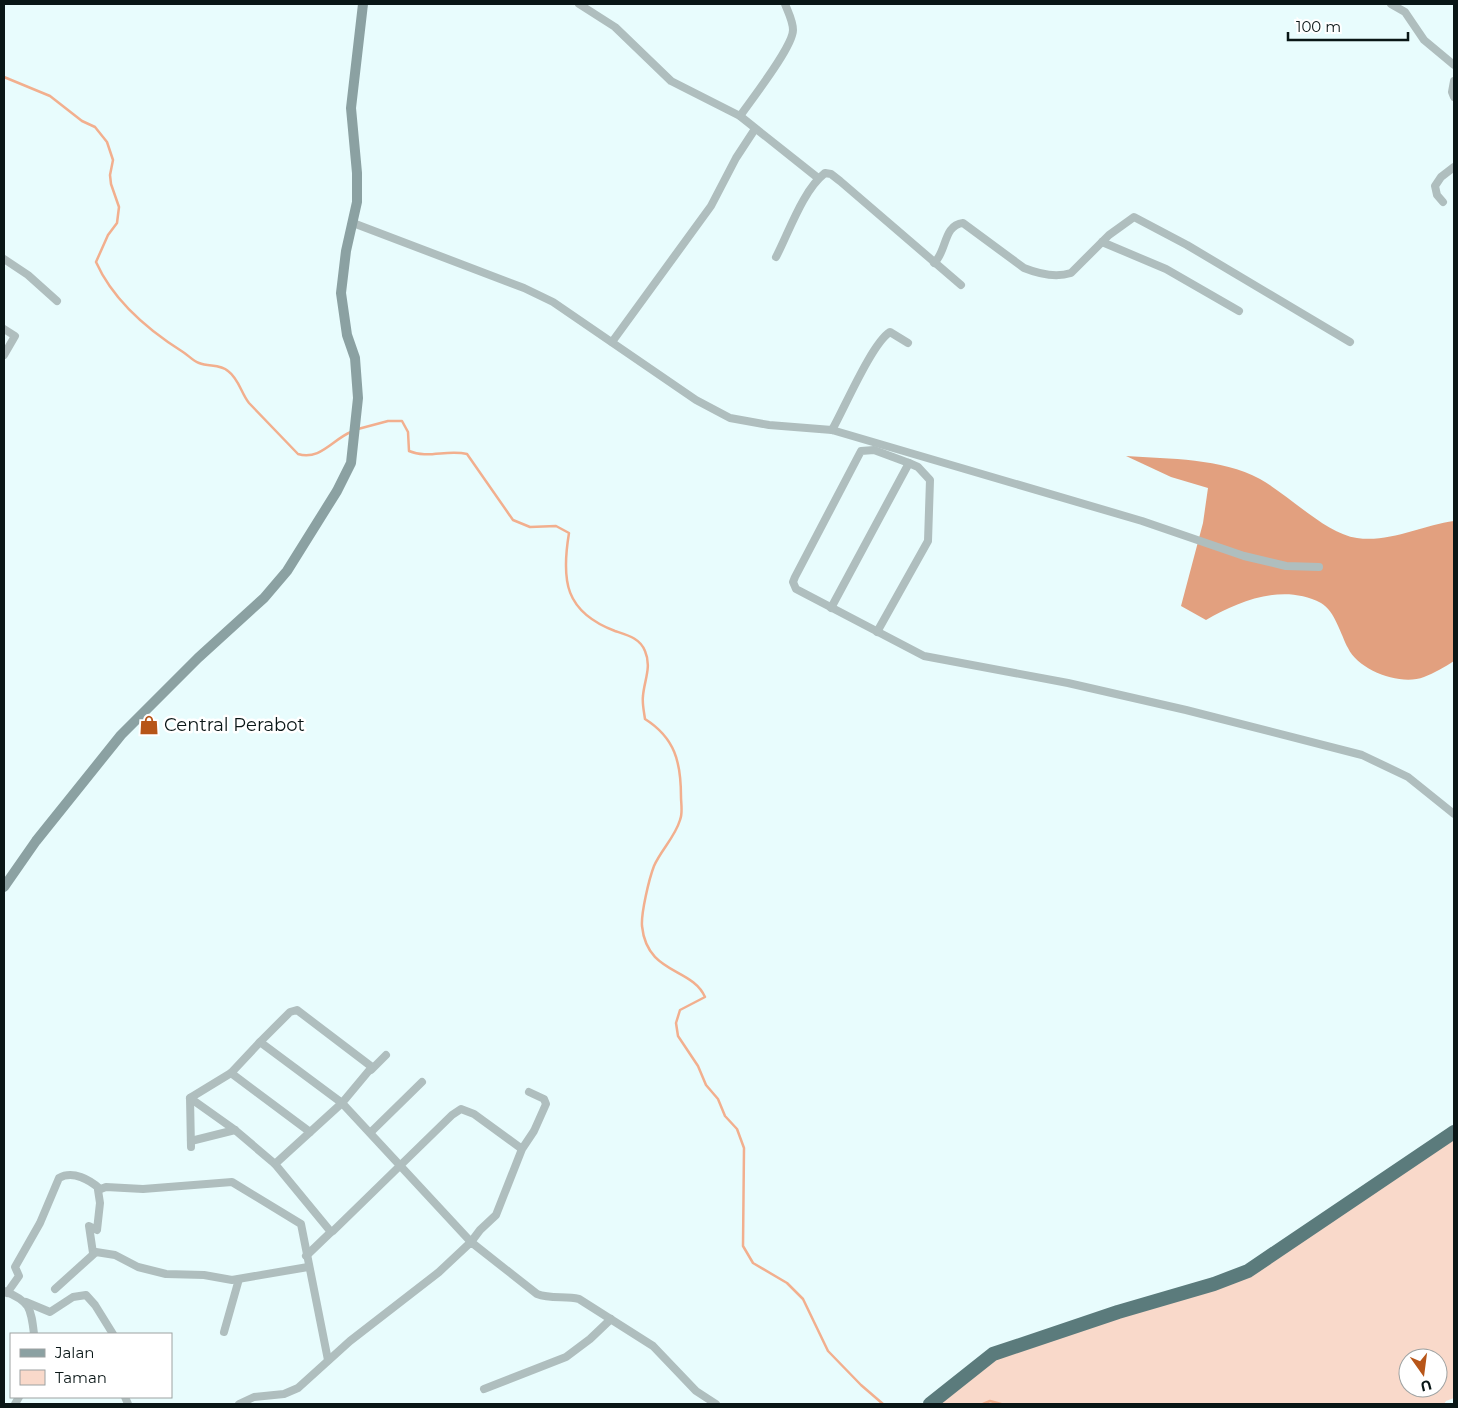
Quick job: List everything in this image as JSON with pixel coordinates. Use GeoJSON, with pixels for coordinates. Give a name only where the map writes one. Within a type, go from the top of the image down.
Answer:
{"type":"FeatureCollection","features":[{"type":"Feature","properties":{"kind":"highway"},"geometry":{"type":"LineString","coordinates":[[930,1404],[993,1354],[1118,1312],[1214,1284],[1248,1271],[1454,1132]]}},
{"type":"Feature","properties":{"kind":"street"},"geometry":{"type":"LineString","coordinates":[[4,886],[36,841],[121,735],[198,658],[264,598],[287,570],[337,492],[351,463],[358,398],[355,358],[347,335],[341,293],[346,251],[356,202],[357,174],[351,108],[363,4]]}},
{"type":"Feature","properties":{"kind":"street"},"geometry":{"type":"LineString","coordinates":[[579,4],[615,27],[671,81],[740,116],[818,178]]}},
{"type":"Feature","properties":{"kind":"street"},"geometry":{"type":"LineString","coordinates":[[740,116],[770,74],[792,36],[793,26],[785,4]]}},
{"type":"Feature","properties":{"kind":"street"},"geometry":{"type":"LineString","coordinates":[[1391,4],[1405,12],[1424,40],[1454,65]]}},
{"type":"Feature","properties":{"kind":"street"},"geometry":{"type":"LineString","coordinates":[[1454,81],[1452,92],[1454,97]]}},
{"type":"Feature","properties":{"kind":"street"},"geometry":{"type":"LineString","coordinates":[[612,342],[710,206],[736,158],[755,129]]}},
{"type":"Feature","properties":{"kind":"street"},"geometry":{"type":"LineString","coordinates":[[1443,202],[1437,195],[1434,186],[1454,166]]}},
{"type":"Feature","properties":{"kind":"street"},"geometry":{"type":"LineString","coordinates":[[776,257],[818,178],[825,173],[840,181],[961,285]]}},
{"type":"Feature","properties":{"kind":"street"},"geometry":{"type":"LineString","coordinates":[[934,263],[939,259],[949,232],[959,223],[964,223],[1024,268],[1046,274],[1063,275],[1071,272],[1127,220],[1136,218],[1350,342]]}},
{"type":"Feature","properties":{"kind":"street"},"geometry":{"type":"LineString","coordinates":[[353,223],[524,288],[553,302],[696,400],[730,418],[769,425],[832,430],[1142,521],[1244,556],[1286,566],[1319,567]]}},
{"type":"Feature","properties":{"kind":"street"},"geometry":{"type":"LineString","coordinates":[[1102,242],[1166,269],[1239,311]]}},
{"type":"Feature","properties":{"kind":"street"},"geometry":{"type":"LineString","coordinates":[[4,259],[28,274],[57,301]]}},
{"type":"Feature","properties":{"kind":"street"},"geometry":{"type":"LineString","coordinates":[[4,329],[15,336],[4,355]]}},
{"type":"Feature","properties":{"kind":"street"},"geometry":{"type":"LineString","coordinates":[[832,430],[866,364],[883,338],[887,334],[894,332],[908,343]]}},
{"type":"Feature","properties":{"kind":"street"},"geometry":{"type":"LineString","coordinates":[[876,632],[928,541],[930,480],[918,467],[874,450],[861,451],[793,582],[796,589],[831,608],[876,632],[912,651],[934,659],[1068,682],[1346,750],[1408,777],[1454,814]]}},
{"type":"Feature","properties":{"kind":"street"},"geometry":{"type":"LineString","coordinates":[[831,608],[909,463]]}},
{"type":"Feature","properties":{"kind":"street"},"geometry":{"type":"LineString","coordinates":[[190,1098],[231,1073],[290,1012],[298,1010],[370,1065],[372,1070]]}},
{"type":"Feature","properties":{"kind":"street"},"geometry":{"type":"LineString","coordinates":[[260,1042],[342,1103],[371,1132],[470,1242],[536,1294],[545,1297],[568,1296],[579,1299],[653,1346],[696,1391],[716,1404]]}},
{"type":"Feature","properties":{"kind":"street"},"geometry":{"type":"LineString","coordinates":[[275,1164],[342,1103],[386,1055]]}},
{"type":"Feature","properties":{"kind":"street"},"geometry":{"type":"LineString","coordinates":[[231,1073],[310,1132]]}},
{"type":"Feature","properties":{"kind":"street"},"geometry":{"type":"LineString","coordinates":[[371,1132],[422,1082]]}},
{"type":"Feature","properties":{"kind":"street"},"geometry":{"type":"LineString","coordinates":[[239,1404],[261,1395],[293,1391],[328,1360],[439,1272],[496,1215],[522,1149],[546,1104],[544,1099],[530,1092]]}},
{"type":"Feature","properties":{"kind":"street"},"geometry":{"type":"LineString","coordinates":[[190,1098],[236,1130],[275,1164],[331,1232]]}},
{"type":"Feature","properties":{"kind":"street"},"geometry":{"type":"LineString","coordinates":[[190,1098],[191,1144],[236,1130]]}},
{"type":"Feature","properties":{"kind":"street"},"geometry":{"type":"LineString","coordinates":[[306,1256],[452,1114],[461,1109],[474,1114],[522,1149]]}},
{"type":"Feature","properties":{"kind":"street"},"geometry":{"type":"LineString","coordinates":[[100,1189],[88,1179],[65,1175],[59,1178],[40,1223],[15,1267],[19,1276],[6,1292],[50,1312],[73,1298],[86,1295],[96,1304],[112,1333]]}},
{"type":"Feature","properties":{"kind":"street"},"geometry":{"type":"LineString","coordinates":[[100,1189],[106,1187],[143,1190],[234,1182],[273,1209],[300,1224],[328,1360]]}},
{"type":"Feature","properties":{"kind":"street"},"geometry":{"type":"LineString","coordinates":[[93,1253],[89,1226],[97,1230],[100,1203],[98,1190],[100,1189]]}},
{"type":"Feature","properties":{"kind":"street"},"geometry":{"type":"LineString","coordinates":[[93,1253],[115,1255],[138,1267],[166,1274],[239,1279],[308,1267]]}},
{"type":"Feature","properties":{"kind":"street"},"geometry":{"type":"LineString","coordinates":[[55,1289],[72,1276],[93,1253]]}},
{"type":"Feature","properties":{"kind":"street"},"geometry":{"type":"LineString","coordinates":[[224,1332],[239,1279]]}},
{"type":"Feature","properties":{"kind":"street"},"geometry":{"type":"LineString","coordinates":[[26,1302],[32,1312],[34,1333]]}},
{"type":"Feature","properties":{"kind":"street"},"geometry":{"type":"LineString","coordinates":[[484,1389],[566,1357],[590,1339],[611,1319]]}},
{"type":"Feature","properties":{"kind":"green space"},"geometry":{"type":"Polygon","coordinates":[[[1454,1137],[1454,1398],[1446,1401],[1444,1404],[940,1404],[990,1357],[1237,1281],[1454,1137]]]}},
{"type":"Feature","properties":{"kind":"shaded area"},"geometry":{"type":"Polygon","coordinates":[[[1126,456],[1212,463],[1245,472],[1271,486],[1320,522],[1345,535],[1357,538],[1369,539],[1394,536],[1454,521],[1454,661],[1432,674],[1415,679],[1393,678],[1371,670],[1353,656],[1326,607],[1307,597],[1277,595],[1262,597],[1247,601],[1206,620],[1181,606],[1203,523],[1208,488],[1171,477],[1126,456]]]}},
{"type":"Feature","properties":{"kind":"waterway"},"geometry":{"type":"LineString","coordinates":[[4,77],[50,96],[82,121],[95,127],[107,142],[113,160],[110,175],[111,184],[119,207],[117,223],[108,235],[96,262],[112,289],[133,313],[157,334],[195,361],[222,367],[232,374],[249,403],[298,454],[306,455],[320,452],[351,432]]}},
{"type":"Feature","properties":{"kind":"waterway"},"geometry":{"type":"LineString","coordinates":[[358,429],[388,421],[402,421],[408,432],[409,451],[423,454],[467,454],[513,520],[530,527],[556,526],[569,533],[566,566],[567,580],[570,593],[576,604],[598,623],[633,638],[643,647],[648,663],[643,699],[645,719],[663,734],[674,752],[680,773],[682,808],[678,826],[657,860],[650,879],[642,920],[646,942],[652,954],[699,987],[705,997],[680,1010],[676,1023],[678,1036],[698,1066],[706,1085],[718,1099],[725,1116],[737,1129],[744,1148],[743,1246],[753,1263],[787,1283],[803,1299],[828,1351],[861,1385],[883,1404]]}},
{"type":"Feature","properties":{"kind":"waterway"},"geometry":{"type":"LineString","coordinates":[[983,1404],[990,1401],[1001,1404]]}},
{"type":"Feature","properties":{"kind":"place","name":"Central Perabot"},"geometry":{"type":"Point","coordinates":[149,725]}}]}
